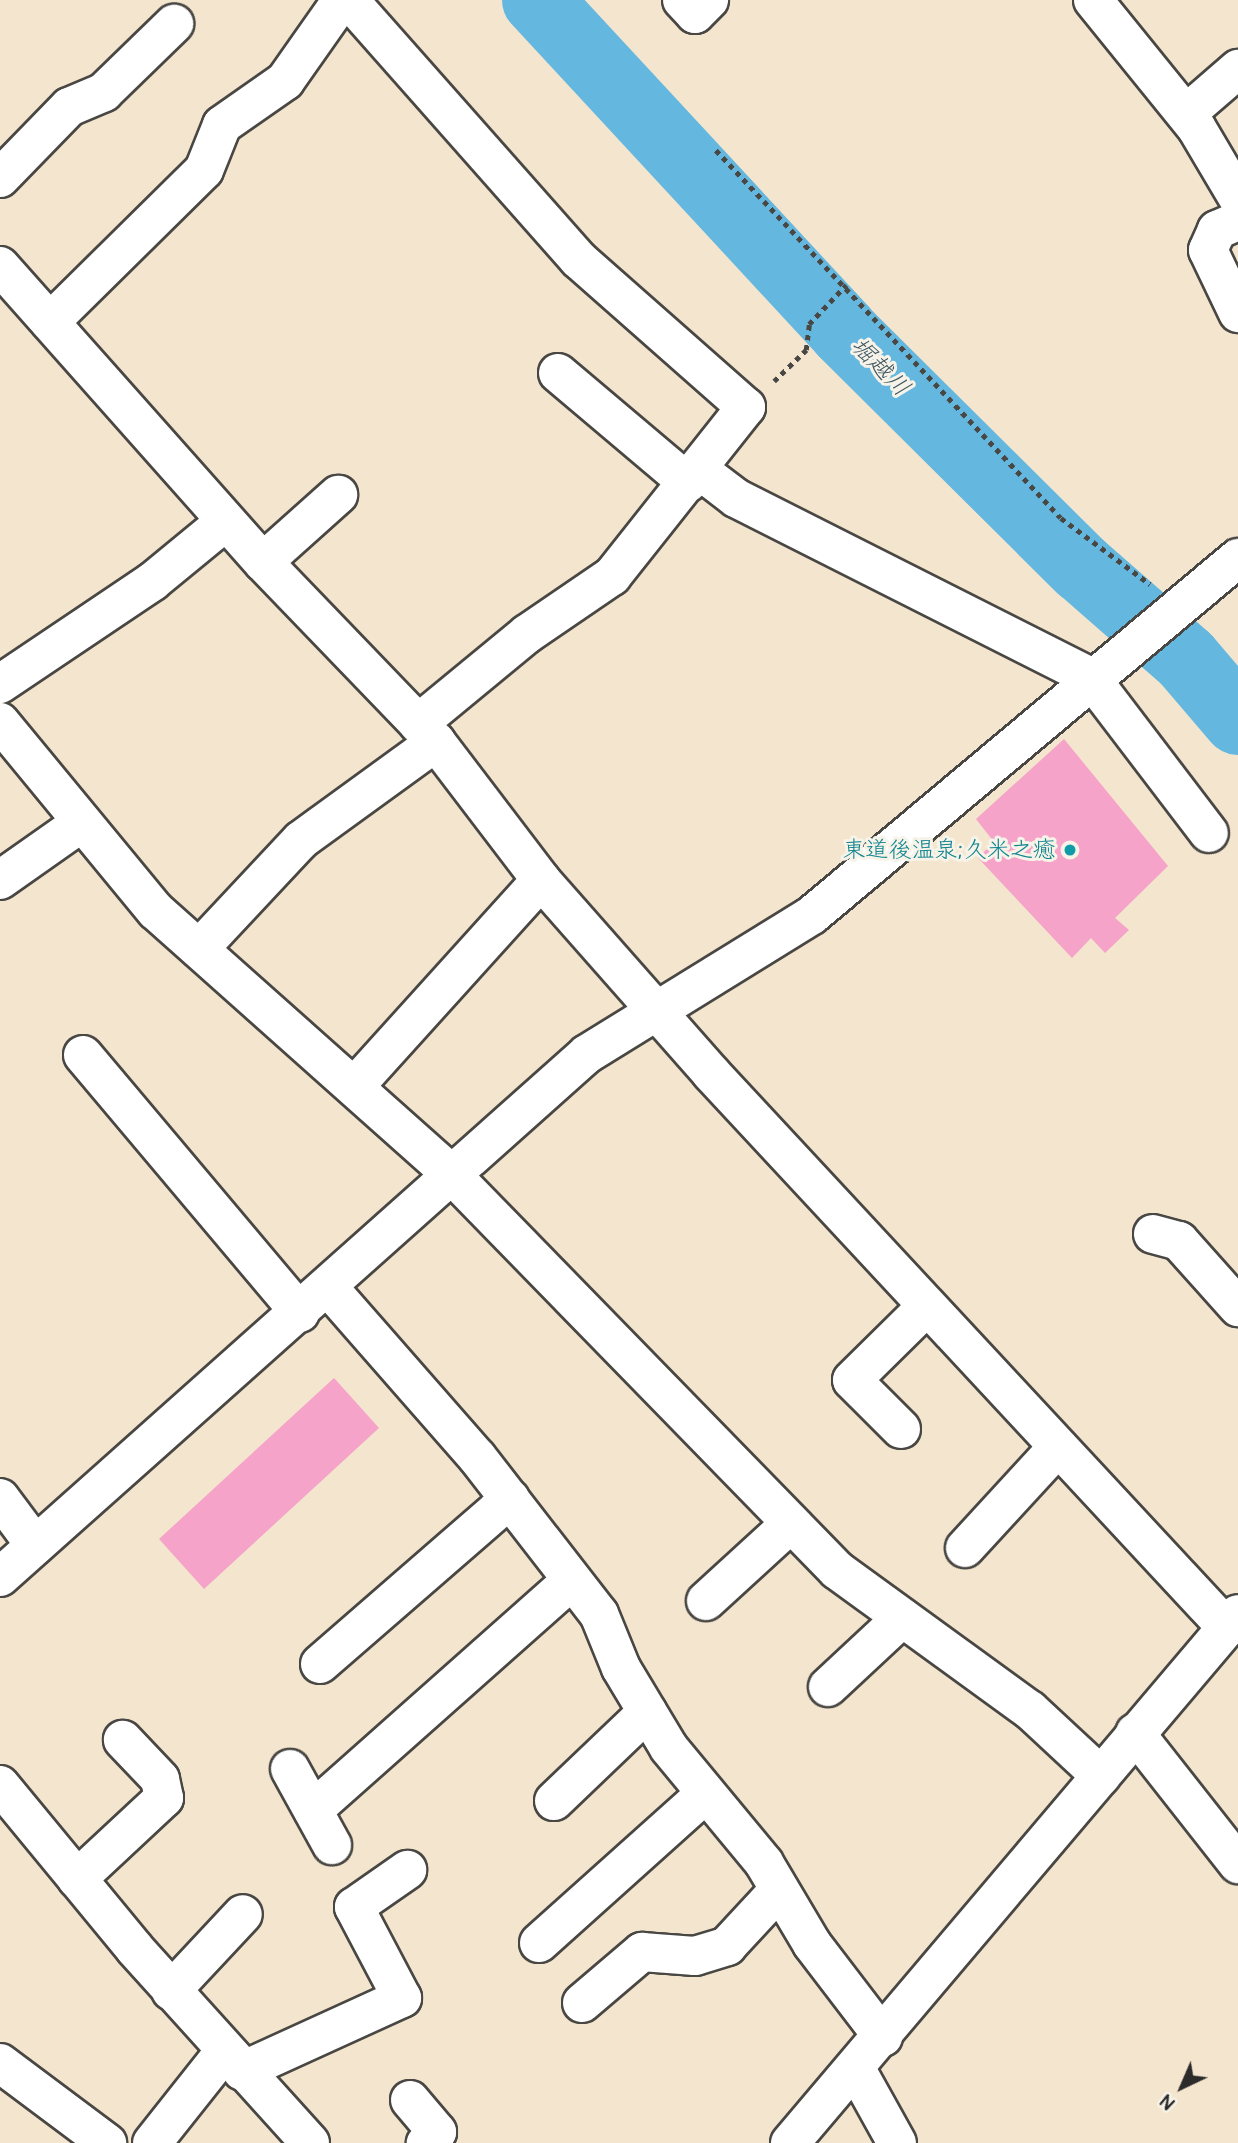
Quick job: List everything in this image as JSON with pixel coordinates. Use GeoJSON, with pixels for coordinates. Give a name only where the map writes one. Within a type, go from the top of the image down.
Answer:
{"type":"FeatureCollection","features":[{"type":"Feature","properties":{"kind":"street"},"geometry":{"type":"LineString","coordinates":[[50,322],[204,170],[222,125],[285,81],[342,0]]}},
{"type":"Feature","properties":{"kind":"street"},"geometry":{"type":"LineString","coordinates":[[199,949],[301,840],[427,733],[527,634],[612,576],[746,407],[578,259],[349,0]]}},
{"type":"Feature","properties":{"kind":"street"},"geometry":{"type":"LineString","coordinates":[[682,0],[695,14],[709,0]]}},
{"type":"Feature","properties":{"kind":"street"},"geometry":{"type":"LineString","coordinates":[[1093,0],[1186,114],[1238,198]]}},
{"type":"Feature","properties":{"kind":"street"},"geometry":{"type":"LineString","coordinates":[[0,178],[69,107],[104,92],[174,24]]}},
{"type":"Feature","properties":{"kind":"street"},"geometry":{"type":"LineString","coordinates":[[1186,114],[1238,69]]}},
{"type":"Feature","properties":{"kind":"street"},"geometry":{"type":"LineString","coordinates":[[1238,220],[1217,230],[1208,250],[1238,313]]}},
{"type":"Feature","properties":{"kind":"street"},"geometry":{"type":"LineString","coordinates":[[0,266],[263,562],[427,733],[541,880],[927,1306],[1058,1447],[1232,1621],[1135,1733],[857,2071],[790,2143]]}},
{"type":"Feature","properties":{"kind":"street"},"geometry":{"type":"LineString","coordinates":[[558,373],[693,476],[1090,677],[1209,833]]}},
{"type":"Feature","properties":{"kind":"street"},"geometry":{"type":"LineString","coordinates":[[263,562],[338,495]]}},
{"type":"Feature","properties":{"kind":"street"},"geometry":{"type":"LineString","coordinates":[[0,684],[153,581],[226,521]]}},
{"type":"Feature","properties":{"kind":"street"},"geometry":{"type":"LineString","coordinates":[[0,1577],[300,1313],[587,1054],[658,1007],[812,915],[1090,677],[1122,651],[1179,613],[1238,558]]}},
{"type":"Feature","properties":{"kind":"street"},"geometry":{"type":"LineString","coordinates":[[0,722],[81,823],[199,949],[451,1174],[838,1570],[1030,1710],[1101,1776]]}},
{"type":"Feature","properties":{"kind":"street"},"geometry":{"type":"LineString","coordinates":[[0,880],[81,823]]}},
{"type":"Feature","properties":{"kind":"street"},"geometry":{"type":"LineString","coordinates":[[354,1087],[541,880]]}},
{"type":"Feature","properties":{"kind":"street"},"geometry":{"type":"LineString","coordinates":[[83,1055],[300,1313]]}},
{"type":"Feature","properties":{"kind":"street"},"geometry":{"type":"LineString","coordinates":[[1153,1234],[1180,1241],[1238,1307]]}},
{"type":"Feature","properties":{"kind":"street"},"geometry":{"type":"LineString","coordinates":[[328,1287],[510,1499],[599,1614],[647,1712],[703,1796],[764,1863],[778,1891],[883,2037]]}},
{"type":"Feature","properties":{"kind":"street"},"geometry":{"type":"LineString","coordinates":[[901,1429],[852,1380],[927,1306]]}},
{"type":"Feature","properties":{"kind":"street"},"geometry":{"type":"LineString","coordinates":[[965,1548],[1058,1447]]}},
{"type":"Feature","properties":{"kind":"street"},"geometry":{"type":"LineString","coordinates":[[0,1498],[35,1545]]}},
{"type":"Feature","properties":{"kind":"street"},"geometry":{"type":"LineString","coordinates":[[320,1664],[510,1499]]}},
{"type":"Feature","properties":{"kind":"street"},"geometry":{"type":"LineString","coordinates":[[706,1601],[791,1522]]}},
{"type":"Feature","properties":{"kind":"street"},"geometry":{"type":"LineString","coordinates":[[313,1810],[572,1580]]}},
{"type":"Feature","properties":{"kind":"street"},"geometry":{"type":"LineString","coordinates":[[828,1687],[902,1618]]}},
{"type":"Feature","properties":{"kind":"street"},"geometry":{"type":"LineString","coordinates":[[554,1801],[647,1712]]}},
{"type":"Feature","properties":{"kind":"street"},"geometry":{"type":"LineString","coordinates":[[1135,1733],[1238,1864]]}},
{"type":"Feature","properties":{"kind":"street"},"geometry":{"type":"LineString","coordinates":[[77,1880],[164,1798],[160,1779],[123,1740]]}},
{"type":"Feature","properties":{"kind":"street"},"geometry":{"type":"LineString","coordinates":[[290,1769],[331,1845]]}},
{"type":"Feature","properties":{"kind":"street"},"geometry":{"type":"LineString","coordinates":[[0,1785],[171,1991],[310,2143]]}},
{"type":"Feature","properties":{"kind":"street"},"geometry":{"type":"LineString","coordinates":[[538,1942],[703,1796]]}},
{"type":"Feature","properties":{"kind":"street"},"geometry":{"type":"LineString","coordinates":[[152,2143],[233,2061],[402,1998],[354,1907],[407,1870]]}},
{"type":"Feature","properties":{"kind":"street"},"geometry":{"type":"LineString","coordinates":[[582,2003],[642,1952],[695,1956],[727,1946],[778,1891]]}},
{"type":"Feature","properties":{"kind":"street"},"geometry":{"type":"LineString","coordinates":[[171,1991],[243,1914]]}},
{"type":"Feature","properties":{"kind":"street"},"geometry":{"type":"LineString","coordinates":[[0,2063],[107,2143]]}},
{"type":"Feature","properties":{"kind":"street"},"geometry":{"type":"LineString","coordinates":[[857,2071],[897,2143]]}},
{"type":"Feature","properties":{"kind":"street"},"geometry":{"type":"LineString","coordinates":[[410,2100],[437,2132],[426,2143]]}},
{"type":"Feature","properties":{"kind":"path"},"geometry":{"type":"LineString","coordinates":[[716,150],[846,285],[1061,518],[1179,613]]}},
{"type":"Feature","properties":{"kind":"path"},"geometry":{"type":"LineString","coordinates":[[746,407],[806,350],[809,324],[846,285]]}},
{"type":"Feature","properties":{"kind":"building","name":"東道後温泉;久米之癒"},"geometry":{"type":"Polygon","coordinates":[[[1064,739],[1168,866],[1115,918],[1129,930],[1105,953],[1091,938],[1072,958],[978,858],[994,842],[976,819],[1064,739]]]}},
{"type":"Feature","properties":{"kind":"building"},"geometry":{"type":"Polygon","coordinates":[[[334,1378],[379,1428],[204,1589],[159,1539],[334,1378]]]}},
{"type":"Feature","properties":{"kind":"waterway","name":"堀越川"},"geometry":{"type":"LineString","coordinates":[[537,0],[844,332],[1082,568],[1186,659],[1238,720]]}},
{"type":"Feature","properties":{"kind":"place","name":"東道後温泉;久米之癒"},"geometry":{"type":"Point","coordinates":[1070,850]}}]}
